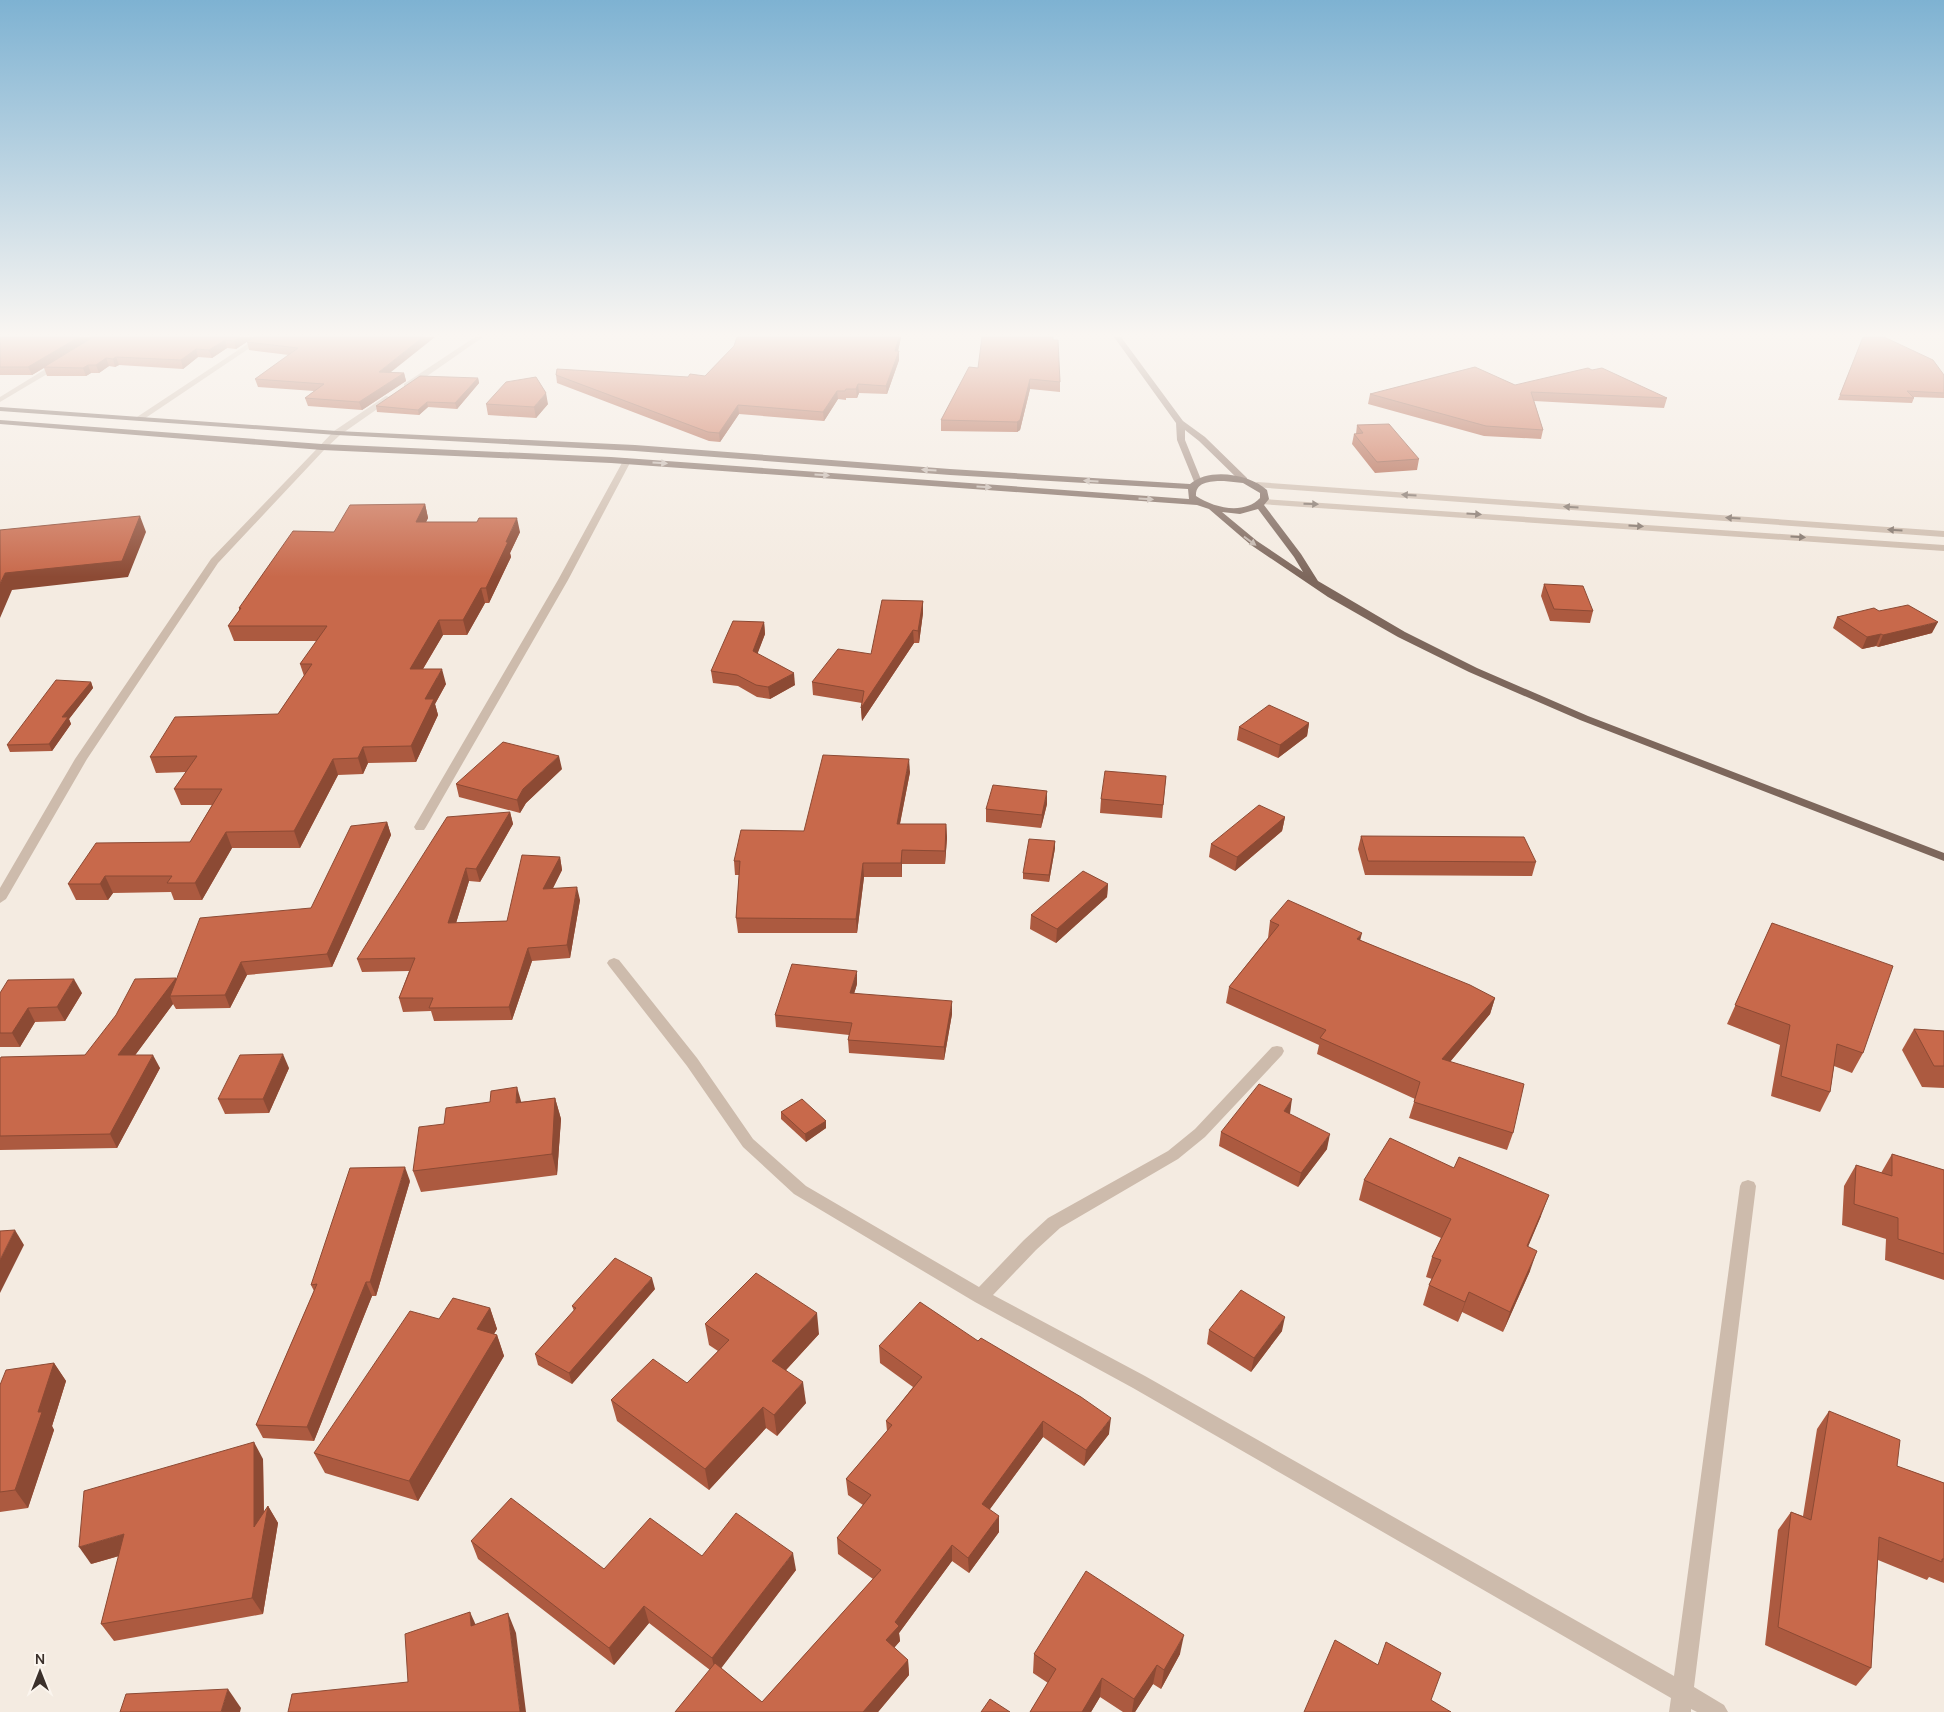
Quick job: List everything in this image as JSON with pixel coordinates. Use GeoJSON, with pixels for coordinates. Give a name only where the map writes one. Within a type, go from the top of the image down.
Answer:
{"type":"FeatureCollection","features":[{"type":"Feature","properties":{"kind":"main road"},"geometry":{"type":"LineString","coordinates":[[73,428],[88,417]]}},
{"type":"Feature","properties":{"kind":"main road"},"geometry":{"type":"LineString","coordinates":[[113,417],[337,433],[635,448],[960,472],[1195,485],[1215,478],[1244,480],[1257,485],[1266,496],[1261,504],[1239,511],[1213,509]]}},
{"type":"Feature","properties":{"kind":"main road"},"geometry":{"type":"LineString","coordinates":[[1176,417],[1180,423],[1202,439],[1244,480]]}},
{"type":"Feature","properties":{"kind":"main road"},"geometry":{"type":"LineString","coordinates":[[0,422],[322,447],[627,461],[1197,502],[1213,509],[1245,537],[1315,585],[1432,652],[1526,694],[1944,857]]}},
{"type":"Feature","properties":{"kind":"main road"},"geometry":{"type":"LineString","coordinates":[[1180,423],[1181,440],[1195,485]]}},
{"type":"Feature","properties":{"kind":"main road"},"geometry":{"type":"LineString","coordinates":[[1195,485],[1190,492],[1197,502]]}},
{"type":"Feature","properties":{"kind":"main road"},"geometry":{"type":"LineString","coordinates":[[1261,504],[1315,585]]}},
{"type":"Feature","properties":{"kind":"street"},"geometry":{"type":"LineString","coordinates":[[0,899],[80,759],[214,561],[322,447],[337,433],[361,417]]}},
{"type":"Feature","properties":{"kind":"street"},"geometry":{"type":"LineString","coordinates":[[420,827],[563,580],[627,461]]}},
{"type":"Feature","properties":{"kind":"street"},"geometry":{"type":"LineString","coordinates":[[1257,485],[1365,491],[1944,534]]}},
{"type":"Feature","properties":{"kind":"street"},"geometry":{"type":"LineString","coordinates":[[1261,504],[1431,512],[1944,548]]}},
{"type":"Feature","properties":{"kind":"street"},"geometry":{"type":"LineString","coordinates":[[614,963],[692,1062],[748,1143],[800,1190],[981,1297],[1139,1382],[1718,1712]]}},
{"type":"Feature","properties":{"kind":"street"},"geometry":{"type":"LineString","coordinates":[[981,1297],[1030,1245],[1054,1223],[1173,1155],[1200,1133],[1277,1051]]}},
{"type":"Feature","properties":{"kind":"street"},"geometry":{"type":"LineString","coordinates":[[1680,1712],[1748,1186]]}},
{"type":"Feature","properties":{"kind":"building"},"geometry":{"type":"Polygon","coordinates":[[[668,417],[730,417],[719,433],[708,432],[668,417]]]}},
{"type":"Feature","properties":{"kind":"building"},"geometry":{"type":"Polygon","coordinates":[[[943,417],[1021,417],[1017,422],[941,420],[943,417]]]}},
{"type":"Feature","properties":{"kind":"building"},"geometry":{"type":"Polygon","coordinates":[[[1453,417],[1539,417],[1543,430],[1486,426],[1453,417]]]}},
{"type":"Feature","properties":{"kind":"building"},"geometry":{"type":"Polygon","coordinates":[[[1389,424],[1419,459],[1377,462],[1354,434],[1363,433],[1357,425],[1389,424]]]}},
{"type":"Feature","properties":{"kind":"building"},"geometry":{"type":"Polygon","coordinates":[[[425,504],[416,522],[477,522],[479,518],[517,518],[486,588],[481,588],[463,620],[439,620],[410,669],[442,669],[425,699],[434,699],[411,746],[363,747],[358,758],[333,759],[294,831],[226,832],[195,883],[167,883],[172,876],[105,876],[100,884],[68,884],[96,843],[190,842],[222,789],[174,789],[197,756],[150,757],[175,717],[278,714],[312,664],[300,664],[327,626],[228,626],[293,531],[334,532],[350,505],[425,504]]]}},
{"type":"Feature","properties":{"kind":"building"},"geometry":{"type":"Polygon","coordinates":[[[140,516],[122,561],[5,573],[0,584],[0,530],[140,516]]]}},
{"type":"Feature","properties":{"kind":"building"},"geometry":{"type":"Polygon","coordinates":[[[1544,584],[1583,586],[1593,611],[1554,609],[1544,584]]]}},
{"type":"Feature","properties":{"kind":"building"},"geometry":{"type":"Polygon","coordinates":[[[882,600],[923,601],[918,631],[913,630],[861,708],[864,691],[812,682],[838,649],[871,654],[882,600]]]}},
{"type":"Feature","properties":{"kind":"building"},"geometry":{"type":"Polygon","coordinates":[[[1908,605],[1938,622],[1867,637],[1837,617],[1874,608],[1879,611],[1908,605]]]}},
{"type":"Feature","properties":{"kind":"building"},"geometry":{"type":"Polygon","coordinates":[[[733,621],[764,622],[753,651],[794,673],[768,687],[756,685],[737,675],[711,671],[733,621]]]}},
{"type":"Feature","properties":{"kind":"building"},"geometry":{"type":"Polygon","coordinates":[[[56,680],[91,682],[62,717],[68,717],[49,744],[7,745],[56,680]]]}},
{"type":"Feature","properties":{"kind":"building"},"geometry":{"type":"Polygon","coordinates":[[[1269,705],[1309,723],[1280,745],[1239,727],[1269,705]]]}},
{"type":"Feature","properties":{"kind":"building"},"geometry":{"type":"Polygon","coordinates":[[[503,742],[559,756],[523,789],[517,800],[456,784],[503,742]]]}},
{"type":"Feature","properties":{"kind":"building"},"geometry":{"type":"Polygon","coordinates":[[[823,755],[909,759],[897,824],[946,824],[945,851],[902,850],[901,863],[863,863],[856,919],[736,918],[740,861],[734,861],[741,830],[804,831],[823,755]]]}},
{"type":"Feature","properties":{"kind":"building"},"geometry":{"type":"Polygon","coordinates":[[[1105,771],[1166,776],[1163,805],[1101,799],[1105,771]]]}},
{"type":"Feature","properties":{"kind":"building"},"geometry":{"type":"Polygon","coordinates":[[[993,785],[1047,791],[1042,815],[986,809],[993,785]]]}},
{"type":"Feature","properties":{"kind":"building"},"geometry":{"type":"Polygon","coordinates":[[[1259,805],[1285,817],[1237,857],[1211,844],[1259,805]]]}},
{"type":"Feature","properties":{"kind":"building"},"geometry":{"type":"Polygon","coordinates":[[[510,812],[476,869],[466,868],[448,923],[507,921],[522,855],[560,857],[543,889],[577,887],[567,945],[528,948],[509,1007],[429,1008],[433,998],[399,998],[415,958],[357,959],[447,817],[510,812]]]}},
{"type":"Feature","properties":{"kind":"building"},"geometry":{"type":"Polygon","coordinates":[[[387,822],[327,954],[241,962],[225,995],[170,996],[200,918],[311,908],[351,826],[387,822]]]}},
{"type":"Feature","properties":{"kind":"building"},"geometry":{"type":"Polygon","coordinates":[[[1361,836],[1524,837],[1536,862],[1368,861],[1361,836]]]}},
{"type":"Feature","properties":{"kind":"building"},"geometry":{"type":"Polygon","coordinates":[[[1029,839],[1055,841],[1049,875],[1023,873],[1029,839]]]}},
{"type":"Feature","properties":{"kind":"building"},"geometry":{"type":"Polygon","coordinates":[[[1083,871],[1108,884],[1057,929],[1031,915],[1083,871]]]}},
{"type":"Feature","properties":{"kind":"building"},"geometry":{"type":"Polygon","coordinates":[[[1288,900],[1362,933],[1357,939],[1470,985],[1495,998],[1442,1059],[1524,1084],[1513,1133],[1414,1102],[1420,1082],[1320,1038],[1326,1030],[1229,987],[1279,925],[1270,921],[1288,900]]]}},
{"type":"Feature","properties":{"kind":"building"},"geometry":{"type":"Polygon","coordinates":[[[1772,923],[1893,966],[1863,1053],[1837,1044],[1830,1092],[1781,1076],[1790,1025],[1735,1005],[1772,923]]]}},
{"type":"Feature","properties":{"kind":"building"},"geometry":{"type":"Polygon","coordinates":[[[792,964],[857,971],[850,993],[952,1001],[944,1047],[848,1040],[852,1023],[775,1015],[792,964]]]}},
{"type":"Feature","properties":{"kind":"building"},"geometry":{"type":"Polygon","coordinates":[[[176,978],[118,1055],[153,1055],[110,1134],[0,1136],[1,1057],[85,1055],[116,1015],[135,979],[176,978]]]}},
{"type":"Feature","properties":{"kind":"building"},"geometry":{"type":"Polygon","coordinates":[[[74,979],[57,1007],[28,1008],[12,1033],[0,1033],[0,993],[8,980],[74,979]]]}},
{"type":"Feature","properties":{"kind":"building"},"geometry":{"type":"Polygon","coordinates":[[[1914,1029],[1944,1031],[1944,1066],[1934,1066],[1914,1029]]]}},
{"type":"Feature","properties":{"kind":"building"},"geometry":{"type":"Polygon","coordinates":[[[283,1054],[263,1099],[218,1099],[240,1055],[283,1054]]]}},
{"type":"Feature","properties":{"kind":"building"},"geometry":{"type":"Polygon","coordinates":[[[1259,1084],[1292,1099],[1284,1111],[1330,1134],[1301,1173],[1221,1132],[1259,1084]]]}},
{"type":"Feature","properties":{"kind":"building"},"geometry":{"type":"Polygon","coordinates":[[[517,1087],[516,1103],[555,1098],[552,1154],[413,1171],[419,1127],[444,1124],[446,1108],[490,1102],[491,1091],[517,1087]]]}},
{"type":"Feature","properties":{"kind":"building"},"geometry":{"type":"Polygon","coordinates":[[[802,1099],[826,1121],[805,1134],[781,1112],[802,1099]]]}},
{"type":"Feature","properties":{"kind":"building"},"geometry":{"type":"Polygon","coordinates":[[[1390,1138],[1454,1168],[1459,1157],[1549,1195],[1527,1246],[1537,1251],[1510,1312],[1469,1292],[1465,1302],[1429,1285],[1441,1260],[1432,1257],[1451,1219],[1364,1180],[1390,1138]]]}},
{"type":"Feature","properties":{"kind":"building"},"geometry":{"type":"Polygon","coordinates":[[[1892,1154],[1944,1170],[1944,1254],[1898,1239],[1898,1218],[1854,1204],[1856,1165],[1892,1176],[1892,1154]]]}},
{"type":"Feature","properties":{"kind":"building"},"geometry":{"type":"Polygon","coordinates":[[[405,1167],[370,1282],[366,1282],[307,1427],[256,1425],[317,1284],[311,1285],[350,1168],[405,1167]]]}},
{"type":"Feature","properties":{"kind":"building"},"geometry":{"type":"Polygon","coordinates":[[[15,1230],[0,1260],[0,1231],[15,1230]]]}},
{"type":"Feature","properties":{"kind":"building"},"geometry":{"type":"Polygon","coordinates":[[[615,1258],[652,1278],[569,1373],[535,1354],[576,1308],[572,1306],[615,1258]]]}},
{"type":"Feature","properties":{"kind":"building"},"geometry":{"type":"Polygon","coordinates":[[[756,1273],[817,1313],[772,1361],[803,1382],[774,1415],[763,1407],[705,1469],[611,1400],[653,1359],[687,1383],[729,1340],[705,1324],[756,1273]]]}},
{"type":"Feature","properties":{"kind":"building"},"geometry":{"type":"Polygon","coordinates":[[[1241,1290],[1285,1317],[1254,1358],[1209,1330],[1241,1290]]]}},
{"type":"Feature","properties":{"kind":"building"},"geometry":{"type":"Polygon","coordinates":[[[453,1298],[490,1308],[477,1329],[497,1335],[409,1481],[314,1453],[410,1311],[439,1319],[453,1298]]]}},
{"type":"Feature","properties":{"kind":"building"},"geometry":{"type":"Polygon","coordinates":[[[920,1302],[978,1341],[981,1338],[1081,1397],[1111,1418],[1086,1450],[1043,1421],[982,1504],[999,1516],[968,1558],[952,1545],[895,1622],[899,1626],[886,1640],[908,1660],[863,1712],[675,1712],[715,1663],[762,1702],[881,1570],[837,1538],[871,1495],[846,1479],[892,1425],[886,1421],[922,1377],[879,1346],[920,1302]]]}},
{"type":"Feature","properties":{"kind":"building"},"geometry":{"type":"Polygon","coordinates":[[[54,1363],[38,1412],[42,1412],[15,1490],[0,1492],[0,1385],[6,1370],[54,1363]]]}},
{"type":"Feature","properties":{"kind":"building"},"geometry":{"type":"Polygon","coordinates":[[[1829,1411],[1900,1440],[1897,1466],[1944,1483],[1944,1559],[1942,1559],[1942,1562],[1879,1537],[1871,1668],[1778,1627],[1791,1512],[1811,1520],[1829,1411]]]}},
{"type":"Feature","properties":{"kind":"building"},"geometry":{"type":"Polygon","coordinates":[[[254,1442],[254,1527],[268,1506],[252,1598],[101,1624],[124,1534],[79,1547],[84,1491],[254,1442]]]}},
{"type":"Feature","properties":{"kind":"building"},"geometry":{"type":"Polygon","coordinates":[[[511,1498],[604,1569],[650,1518],[702,1556],[736,1513],[793,1553],[712,1658],[644,1606],[609,1648],[471,1541],[511,1498]]]}},
{"type":"Feature","properties":{"kind":"building"},"geometry":{"type":"Polygon","coordinates":[[[1086,1571],[1184,1635],[1164,1670],[1157,1665],[1134,1699],[1102,1678],[1082,1712],[1030,1712],[1056,1669],[1034,1654],[1086,1571]]]}},
{"type":"Feature","properties":{"kind":"building"},"geometry":{"type":"Polygon","coordinates":[[[470,1612],[471,1626],[508,1613],[520,1712],[288,1712],[292,1694],[408,1682],[405,1634],[470,1612]]]}},
{"type":"Feature","properties":{"kind":"building"},"geometry":{"type":"Polygon","coordinates":[[[1335,1640],[1378,1665],[1386,1642],[1441,1673],[1431,1700],[1451,1712],[1304,1712],[1335,1640]]]}},
{"type":"Feature","properties":{"kind":"building"},"geometry":{"type":"Polygon","coordinates":[[[228,1689],[221,1712],[120,1712],[126,1694],[228,1689]]]}},
{"type":"Feature","properties":{"kind":"building"},"geometry":{"type":"Polygon","coordinates":[[[990,1699],[1010,1712],[981,1712],[990,1699]]]}}]}
